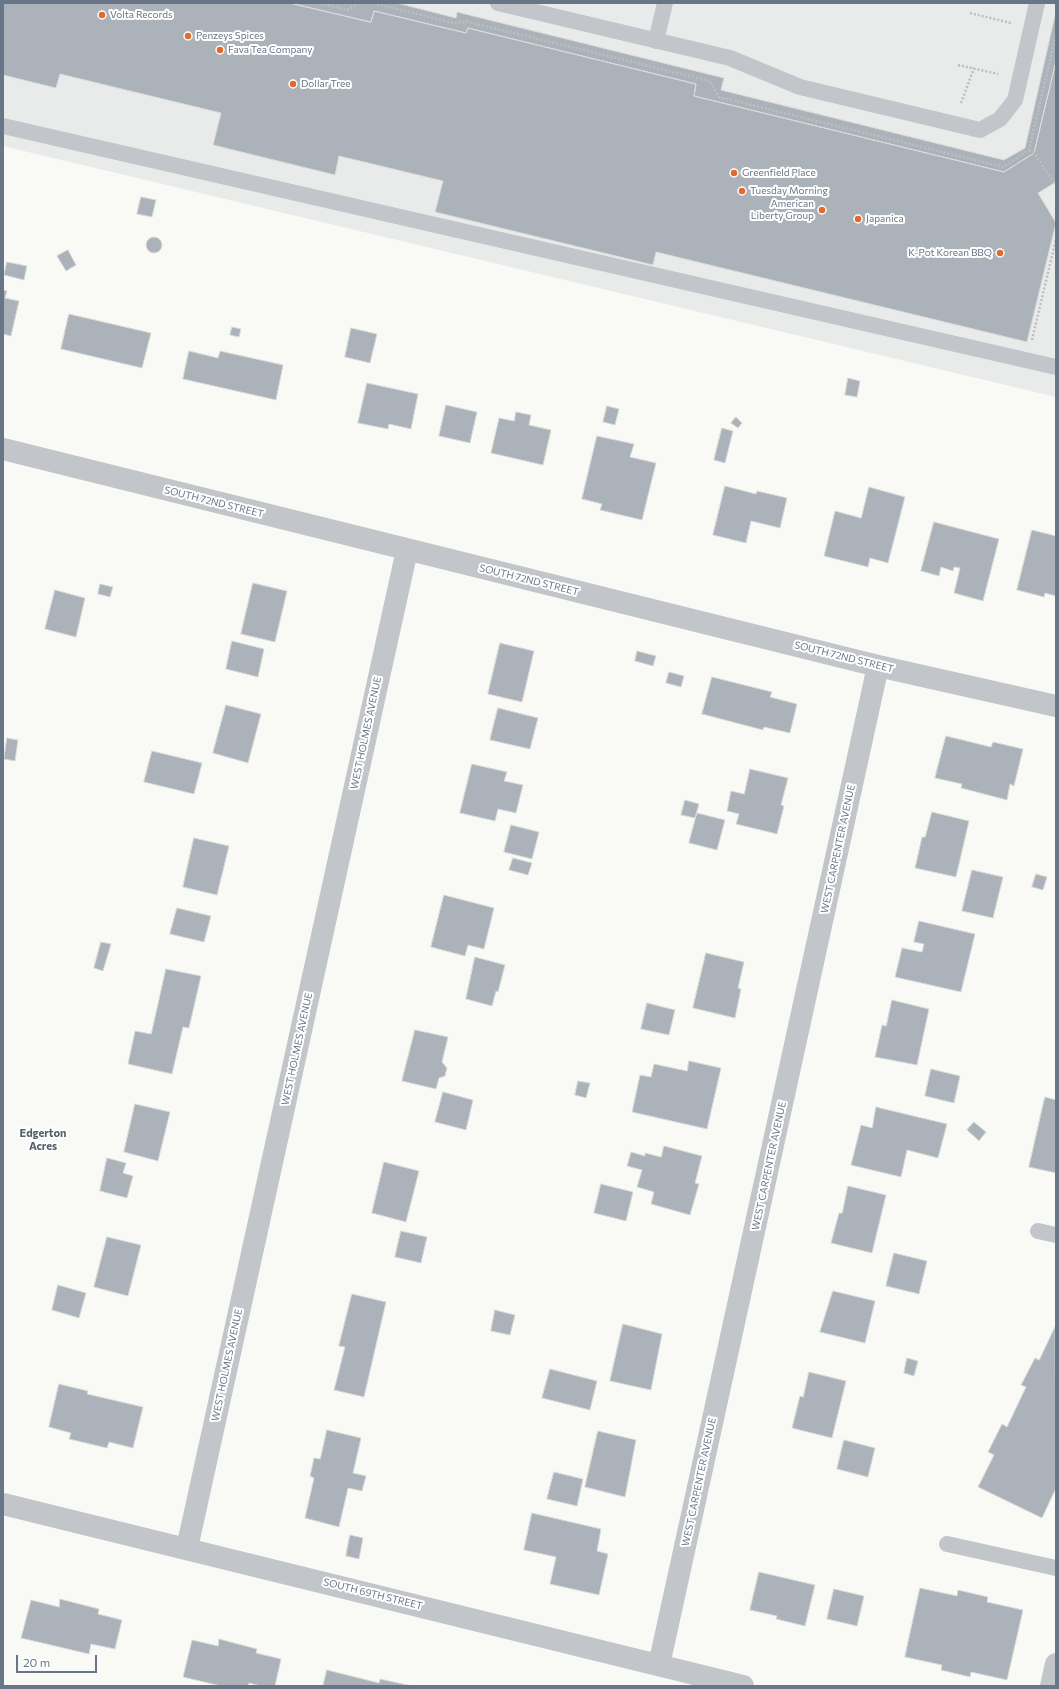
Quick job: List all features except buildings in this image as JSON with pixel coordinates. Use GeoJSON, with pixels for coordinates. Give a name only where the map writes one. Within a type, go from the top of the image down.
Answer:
{"type":"FeatureCollection","features":[{"type":"Feature","properties":{"kind":"street","name":"SOUTH 72ND STREET"},"geometry":{"type":"LineString","coordinates":[[3,449],[878,666],[1056,706]]}},
{"type":"Feature","properties":{"kind":"street","name":"WEST HOLMES AVENUE"},"geometry":{"type":"LineString","coordinates":[[187,1548],[407,550]]}},
{"type":"Feature","properties":{"kind":"street","name":"WEST CARPENTER AVENUE"},"geometry":{"type":"LineString","coordinates":[[659,1665],[878,666]]}},
{"type":"Feature","properties":{"kind":"street","name":"SOUTH 69TH STREET"},"geometry":{"type":"LineString","coordinates":[[3,1504],[187,1548],[743,1686]]}},
{"type":"Feature","properties":{"kind":"street"},"geometry":{"type":"LineString","coordinates":[[1051,1686],[1056,1664]]}},
{"type":"Feature","properties":{"kind":"lane"},"geometry":{"type":"LineString","coordinates":[[498,3],[730,58],[800,87],[980,130],[1000,119],[1015,100],[1037,3]]}},
{"type":"Feature","properties":{"kind":"lane"},"geometry":{"type":"LineString","coordinates":[[656,41],[665,3]]}},
{"type":"Feature","properties":{"kind":"lane"},"geometry":{"type":"LineString","coordinates":[[3,126],[1056,367]]}},
{"type":"Feature","properties":{"kind":"lane"},"geometry":{"type":"LineString","coordinates":[[1038,1231],[1056,1235]]}},
{"type":"Feature","properties":{"kind":"lane"},"geometry":{"type":"LineString","coordinates":[[947,1544],[1056,1568]]}},
{"type":"Feature","properties":{"kind":"path"},"geometry":{"type":"LineString","coordinates":[[320,3],[348,10],[359,3]]}},
{"type":"Feature","properties":{"kind":"path"},"geometry":{"type":"LineString","coordinates":[[1029,150],[1034,153],[1056,185]]}},
{"type":"Feature","properties":{"kind":"path"},"geometry":{"type":"LineString","coordinates":[[1027,360],[1056,239]]}},
{"type":"Feature","properties":{"kind":"shaded area"},"geometry":{"type":"Polygon","coordinates":[[[3,3],[1056,3],[1056,397],[3,146],[3,3]]]}},
{"type":"Feature","properties":{"kind":"place","name":"Volta Records"},"geometry":{"type":"Point","coordinates":[102,15]}},
{"type":"Feature","properties":{"kind":"place","name":"Penzeys Spices"},"geometry":{"type":"Point","coordinates":[188,36]}},
{"type":"Feature","properties":{"kind":"place","name":"Fava Tea Company"},"geometry":{"type":"Point","coordinates":[220,50]}},
{"type":"Feature","properties":{"kind":"place","name":"Dollar Tree"},"geometry":{"type":"Point","coordinates":[293,84]}},
{"type":"Feature","properties":{"kind":"place","name":"Greenfield Place"},"geometry":{"type":"Point","coordinates":[734,173]}},
{"type":"Feature","properties":{"kind":"place","name":"Tuesday Morning"},"geometry":{"type":"Point","coordinates":[742,191]}},
{"type":"Feature","properties":{"kind":"place","name":"American Liberty Group"},"geometry":{"type":"Point","coordinates":[822,210]}},
{"type":"Feature","properties":{"kind":"place","name":"Japanica"},"geometry":{"type":"Point","coordinates":[858,219]}},
{"type":"Feature","properties":{"kind":"place","name":"K-Pot Korean BBQ"},"geometry":{"type":"Point","coordinates":[1000,253]}},
{"type":"Feature","properties":{"kind":"district","name":"Edgerton Acres"},"geometry":{"type":"Point","coordinates":[43,1139]}}]}
